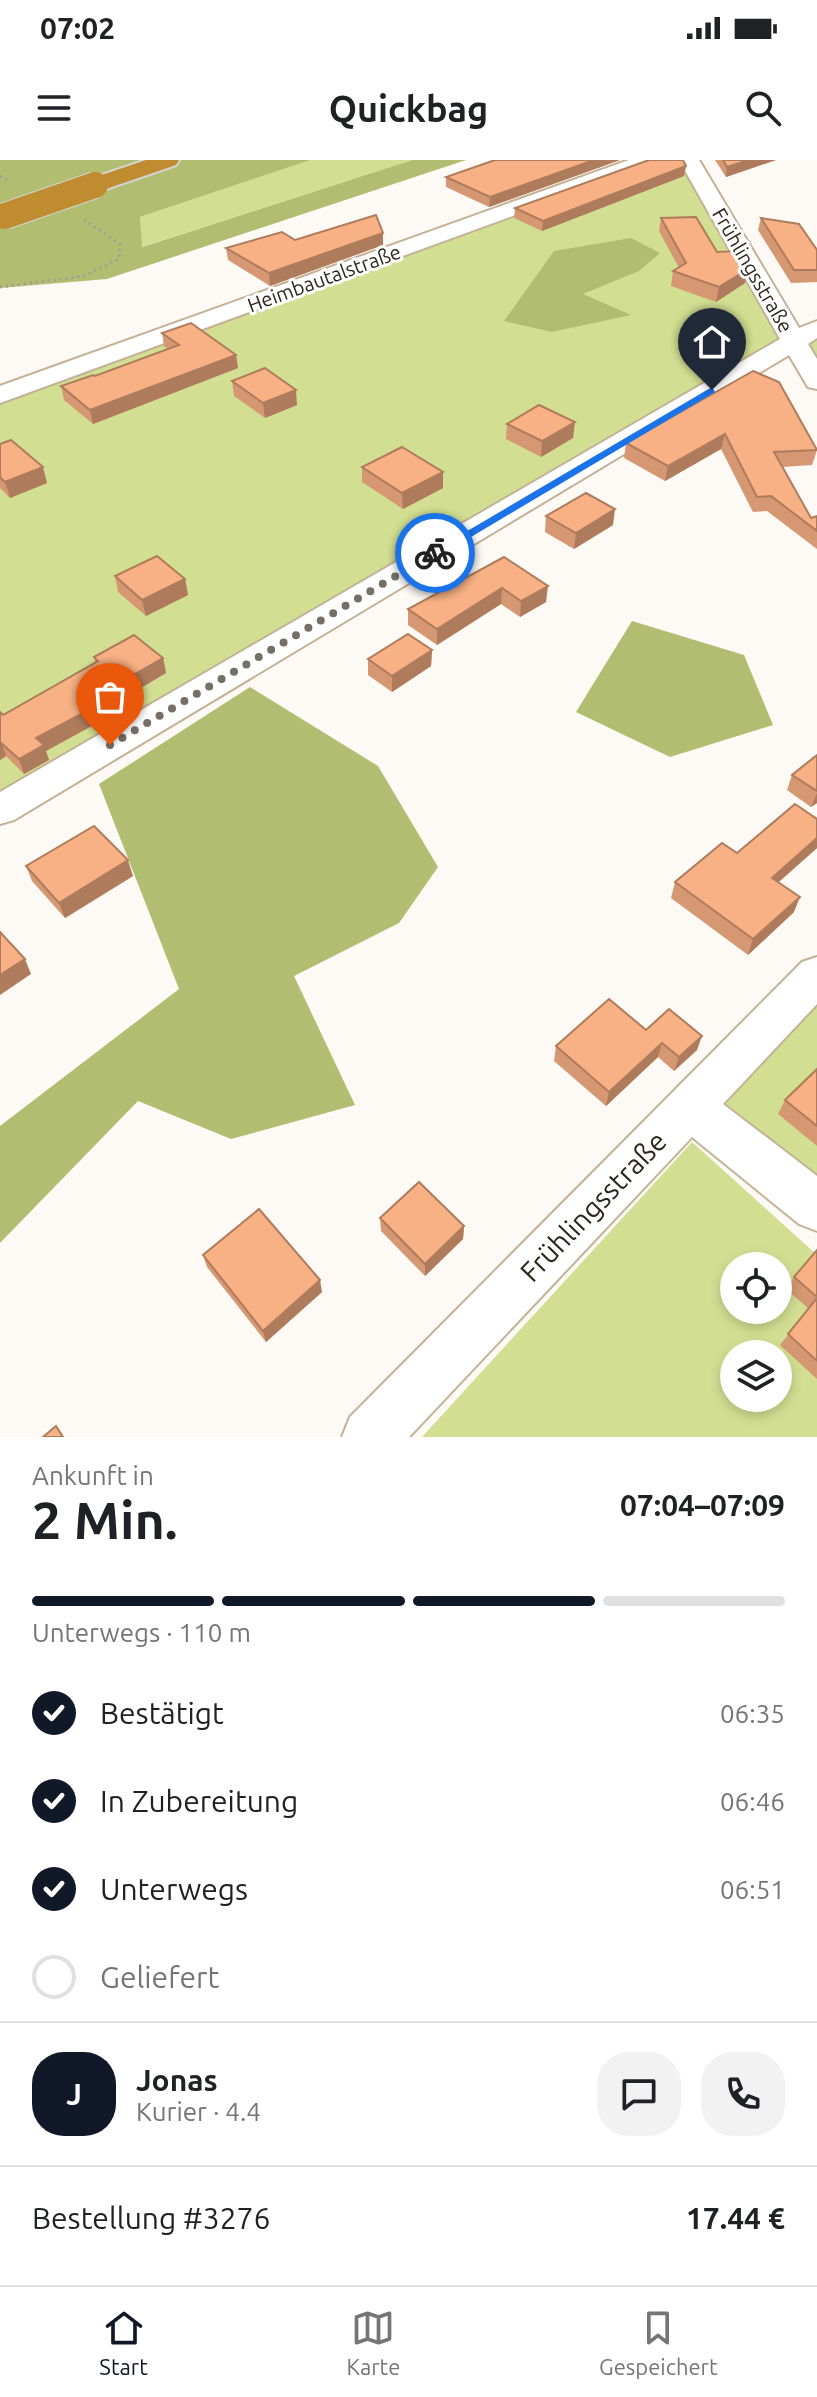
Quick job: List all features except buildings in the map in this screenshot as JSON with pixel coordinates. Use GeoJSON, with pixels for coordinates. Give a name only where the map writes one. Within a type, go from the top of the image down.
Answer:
{"type":"FeatureCollection","features":[{"type":"Feature","properties":{"kind":"highway"},"geometry":{"type":"LineString","coordinates":[[84,181],[122,160]]}},
{"type":"Feature","properties":{"kind":"highway"},"geometry":{"type":"LineString","coordinates":[[5,205],[168,160]]}},
{"type":"Feature","properties":{"kind":"street","name":"Heimbautalstraße"},"geometry":{"type":"LineString","coordinates":[[0,395],[648,160]]}},
{"type":"Feature","properties":{"kind":"street","name":"Frühlingsstraße"},"geometry":{"type":"LineString","coordinates":[[689,160],[806,335],[817,381]]}},
{"type":"Feature","properties":{"kind":"street"},"geometry":{"type":"LineString","coordinates":[[0,810],[806,335]]}},
{"type":"Feature","properties":{"kind":"street","name":"Frühlingsstraße"},"geometry":{"type":"LineString","coordinates":[[370,1437],[817,975]]}},
{"type":"Feature","properties":{"kind":"street"},"geometry":{"type":"LineString","coordinates":[[689,1106],[817,1207]]}},
{"type":"Feature","properties":{"kind":"path"},"geometry":{"type":"LineString","coordinates":[[0,176],[5,205]]}},
{"type":"Feature","properties":{"kind":"path"},"geometry":{"type":"LineString","coordinates":[[0,287],[84,276],[119,259],[120,244],[79,218]]}},
{"type":"Feature","properties":{"kind":"green space"},"geometry":{"type":"Polygon","coordinates":[[[0,160],[311,160],[140,217],[142,247],[412,160],[466,160],[107,279],[0,288],[0,160]]]}},
{"type":"Feature","properties":{"kind":"green space"},"geometry":{"type":"Polygon","coordinates":[[[311,160],[412,160],[141,247],[140,217],[311,160]]]}},
{"type":"Feature","properties":{"kind":"green space"},"geometry":{"type":"Polygon","coordinates":[[[649,160],[689,160],[794,341],[817,328],[817,381],[795,342],[0,810],[0,400],[649,160]]]}},
{"type":"Feature","properties":{"kind":"green space"},"geometry":{"type":"Polygon","coordinates":[[[631,238],[660,253],[639,271],[583,294],[631,315],[552,332],[504,321],[554,251],[631,238]]]}},
{"type":"Feature","properties":{"kind":"green space"},"geometry":{"type":"Polygon","coordinates":[[[632,621],[744,655],[773,725],[670,757],[576,712],[632,621]]]}},
{"type":"Feature","properties":{"kind":"green space"},"geometry":{"type":"Polygon","coordinates":[[[250,687],[378,766],[438,867],[399,923],[294,976],[355,1105],[231,1139],[138,1101],[0,1243],[0,1126],[179,989],[99,784],[250,687]]]}},
{"type":"Feature","properties":{"kind":"green space"},"geometry":{"type":"Polygon","coordinates":[[[817,975],[817,1207],[689,1106],[817,975]]]}},
{"type":"Feature","properties":{"kind":"green space"},"geometry":{"type":"Polygon","coordinates":[[[692,1142],[817,1255],[817,1437],[422,1437],[692,1142]]]}},
{"type":"Feature","properties":{"kind":"way so far"},"geometry":{"type":"LineString","coordinates":[[110,745],[435,553]]}},
{"type":"Feature","properties":{"kind":"route"},"geometry":{"type":"LineString","coordinates":[[435,553],[712,390]]}}]}
